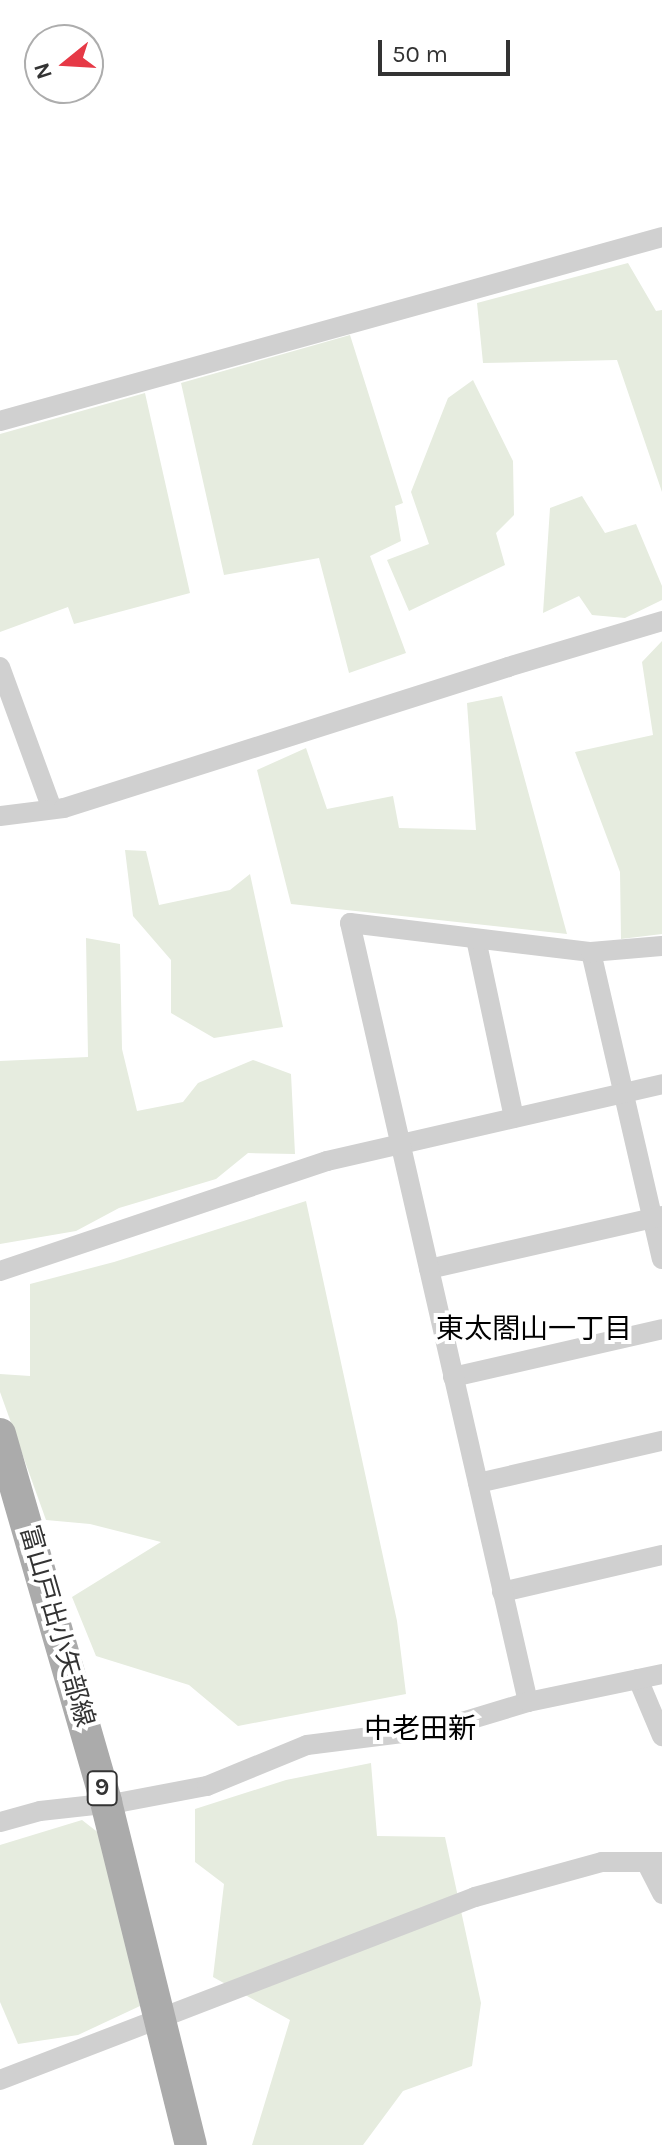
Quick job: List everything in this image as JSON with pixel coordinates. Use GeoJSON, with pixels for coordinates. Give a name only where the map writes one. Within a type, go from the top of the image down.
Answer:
{"type":"FeatureCollection","features":[{"type":"Feature","properties":{"kind":"main road","name":"富山戸出小矢部線"},"geometry":{"type":"LineString","coordinates":[[0,1434],[106,1802],[191,2145]]}},
{"type":"Feature","properties":{"kind":"street"},"geometry":{"type":"LineString","coordinates":[[0,421],[662,237]]}},
{"type":"Feature","properties":{"kind":"street"},"geometry":{"type":"LineString","coordinates":[[0,816],[52,809],[662,621]]}},
{"type":"Feature","properties":{"kind":"street"},"geometry":{"type":"LineString","coordinates":[[0,667],[52,809]]}},
{"type":"Feature","properties":{"kind":"street"},"geometry":{"type":"LineString","coordinates":[[528,1702],[350,923],[591,952],[662,946]]}},
{"type":"Feature","properties":{"kind":"street"},"geometry":{"type":"LineString","coordinates":[[476,939],[514,1118]]}},
{"type":"Feature","properties":{"kind":"street"},"geometry":{"type":"LineString","coordinates":[[591,952],[657,1217],[662,1259]]}},
{"type":"Feature","properties":{"kind":"street"},"geometry":{"type":"LineString","coordinates":[[0,1271],[327,1161],[662,1084]]}},
{"type":"Feature","properties":{"kind":"street"},"geometry":{"type":"LineString","coordinates":[[429,1269],[657,1217]]}},
{"type":"Feature","properties":{"kind":"street"},"geometry":{"type":"LineString","coordinates":[[453,1377],[662,1329]]}},
{"type":"Feature","properties":{"kind":"street"},"geometry":{"type":"LineString","coordinates":[[478,1483],[662,1441]]}},
{"type":"Feature","properties":{"kind":"street"},"geometry":{"type":"LineString","coordinates":[[502,1592],[662,1555]]}},
{"type":"Feature","properties":{"kind":"street"},"geometry":{"type":"LineString","coordinates":[[0,1822],[40,1811],[207,1786],[307,1745],[442,1728],[528,1702],[662,1674]]}},
{"type":"Feature","properties":{"kind":"street"},"geometry":{"type":"LineString","coordinates":[[638,1679],[662,1736]]}},
{"type":"Feature","properties":{"kind":"street"},"geometry":{"type":"LineString","coordinates":[[0,2080],[160,2021],[475,1897],[602,1862],[654,1862],[662,1894]]}},
{"type":"Feature","properties":{"kind":"shaded area"},"geometry":{"type":"Polygon","coordinates":[[[628,263],[656,311],[662,310],[662,492],[617,360],[483,363],[477,303],[628,263]]]}},
{"type":"Feature","properties":{"kind":"shaded area"},"geometry":{"type":"Polygon","coordinates":[[[350,335],[403,503],[395,506],[401,541],[370,556],[406,653],[349,673],[319,558],[224,575],[181,383],[350,335]]]}},
{"type":"Feature","properties":{"kind":"shaded area"},"geometry":{"type":"Polygon","coordinates":[[[473,380],[513,461],[514,515],[496,533],[505,565],[409,611],[387,560],[429,544],[411,492],[448,398],[473,380]]]}},
{"type":"Feature","properties":{"kind":"shaded area"},"geometry":{"type":"Polygon","coordinates":[[[145,393],[190,593],[74,624],[68,607],[0,632],[0,434],[145,393]]]}},
{"type":"Feature","properties":{"kind":"shaded area"},"geometry":{"type":"Polygon","coordinates":[[[582,496],[605,533],[636,524],[662,586],[662,600],[625,618],[592,615],[579,596],[543,613],[550,508],[582,496]]]}},
{"type":"Feature","properties":{"kind":"shaded area"},"geometry":{"type":"Polygon","coordinates":[[[662,641],[662,934],[621,939],[620,872],[575,752],[653,735],[642,662],[662,641]]]}},
{"type":"Feature","properties":{"kind":"shaded area"},"geometry":{"type":"Polygon","coordinates":[[[502,696],[567,934],[291,904],[257,770],[306,748],[327,809],[393,796],[399,828],[476,830],[467,703],[502,696]]]}},
{"type":"Feature","properties":{"kind":"shaded area"},"geometry":{"type":"Polygon","coordinates":[[[125,850],[146,851],[159,905],[230,890],[250,874],[283,1027],[214,1038],[171,1013],[171,960],[133,916],[125,850]]]}},
{"type":"Feature","properties":{"kind":"shaded area"},"geometry":{"type":"Polygon","coordinates":[[[86,938],[120,944],[122,1049],[137,1111],[183,1102],[198,1083],[253,1060],[291,1074],[295,1154],[248,1153],[216,1179],[119,1208],[76,1231],[0,1244],[0,1061],[88,1057],[86,938]]]}},
{"type":"Feature","properties":{"kind":"shaded area"},"geometry":{"type":"Polygon","coordinates":[[[306,1201],[397,1621],[406,1694],[238,1726],[189,1685],[96,1656],[72,1597],[161,1542],[90,1524],[46,1520],[0,1392],[0,1374],[30,1376],[30,1284],[114,1262],[306,1201]]]}},
{"type":"Feature","properties":{"kind":"shaded area"},"geometry":{"type":"Polygon","coordinates":[[[371,1763],[377,1836],[445,1837],[481,2003],[472,2066],[403,2091],[363,2145],[252,2145],[290,2020],[213,1977],[224,1884],[195,1862],[195,1809],[286,1780],[371,1763]]]}},
{"type":"Feature","properties":{"kind":"shaded area"},"geometry":{"type":"Polygon","coordinates":[[[82,1820],[100,1834],[140,2006],[78,2035],[18,2044],[0,2002],[0,1845],[82,1820]]]}},
{"type":"Feature","properties":{"kind":"district","name":"東太閤山一丁目"},"geometry":{"type":"Point","coordinates":[534,1329]}},
{"type":"Feature","properties":{"kind":"district","name":"中老田新"},"geometry":{"type":"Point","coordinates":[420,1729]}}]}
